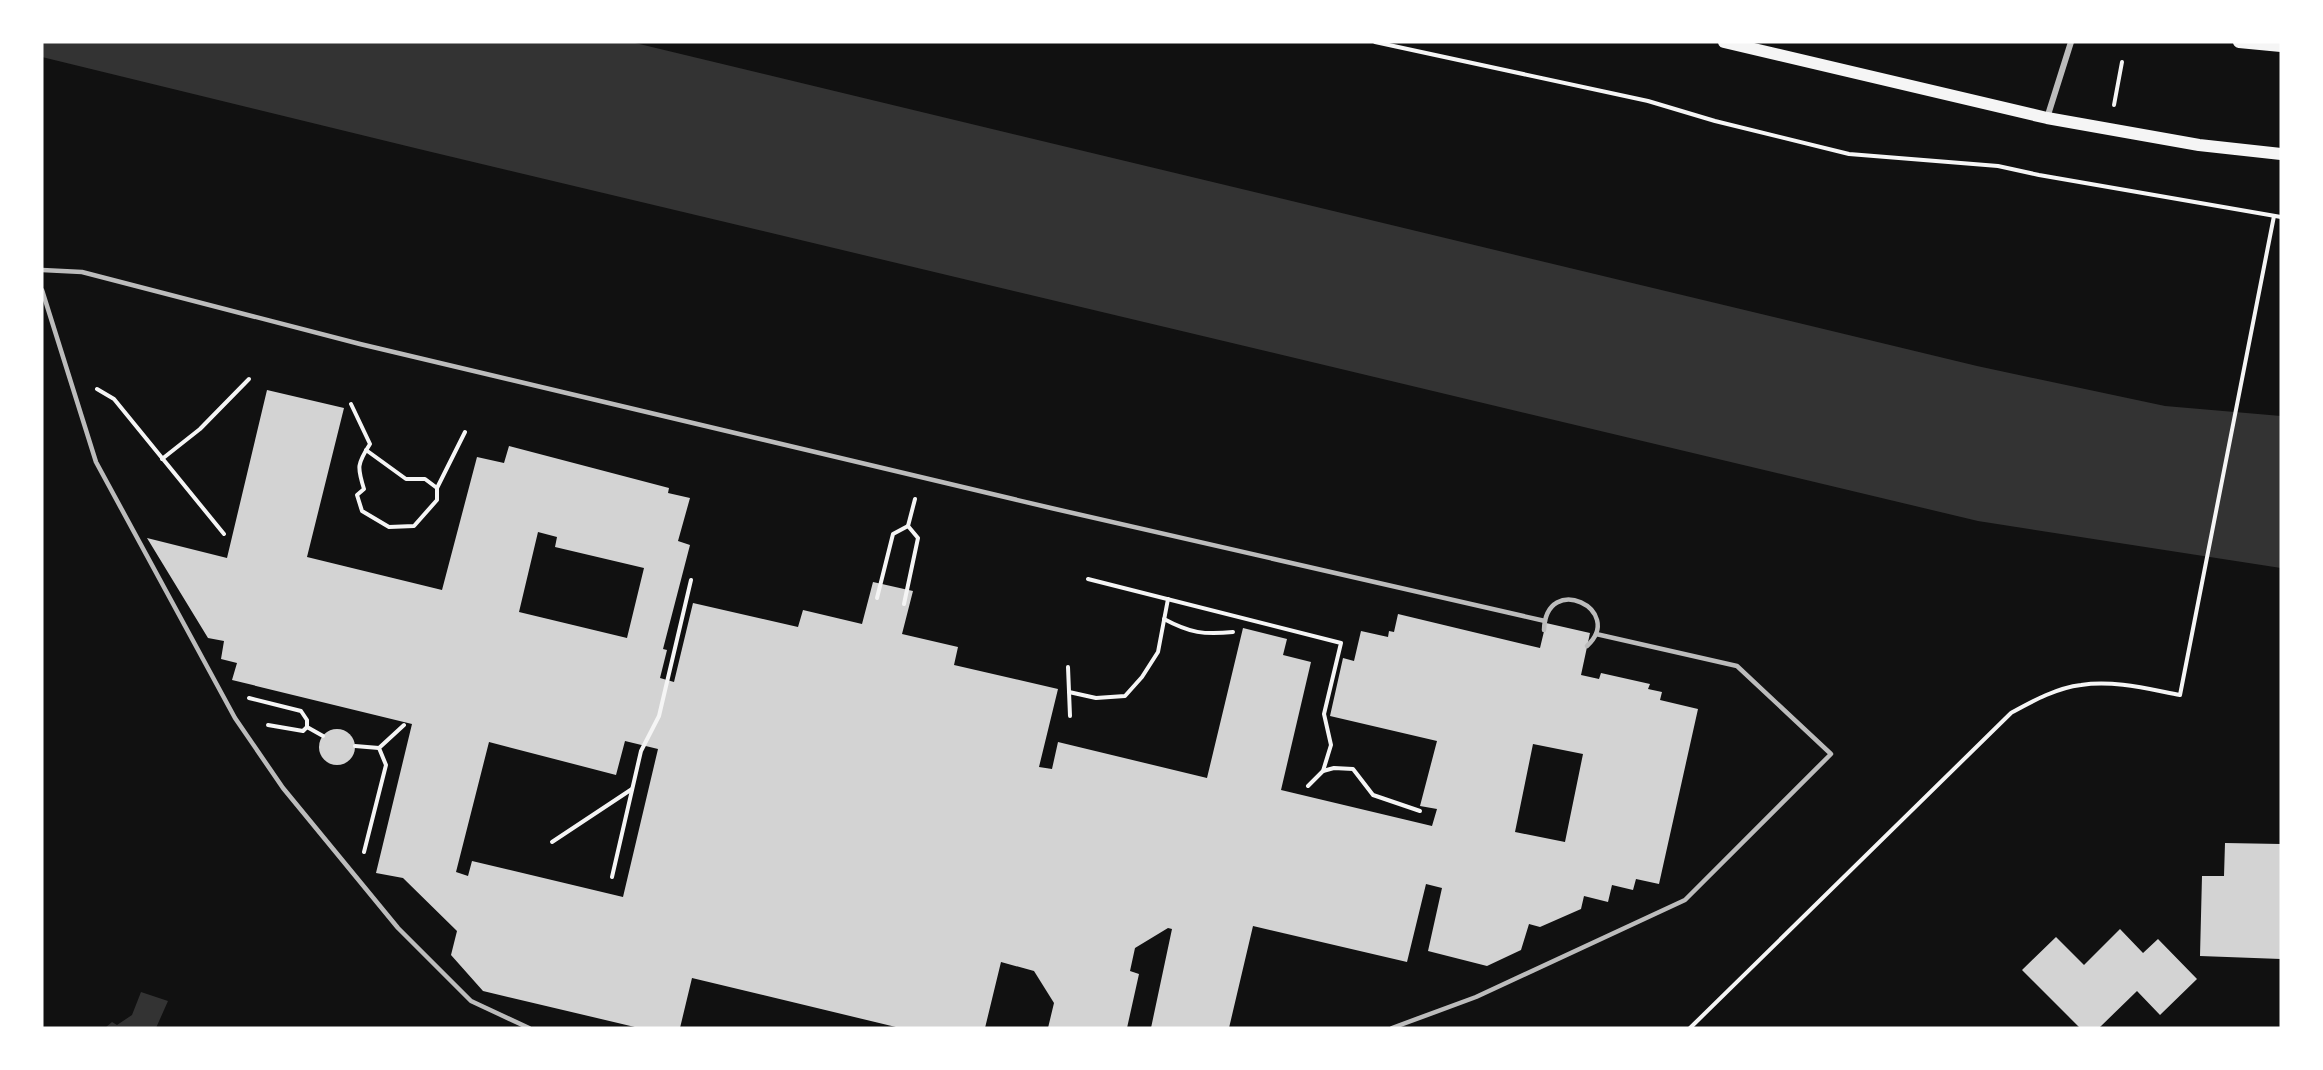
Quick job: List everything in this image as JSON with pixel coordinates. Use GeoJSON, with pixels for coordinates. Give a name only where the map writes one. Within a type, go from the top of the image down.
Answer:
{"type":"FeatureCollection","features":[{"type":"Feature","properties":{"kind":"main road"},"geometry":{"type":"LineString","coordinates":[[1724,42],[2047,118],[2199,145],[2281,154]]}},
{"type":"Feature","properties":{"kind":"main road"},"geometry":{"type":"LineString","coordinates":[[2239,42],[2281,46]]}},
{"type":"Feature","properties":{"kind":"street"},"geometry":{"type":"LineString","coordinates":[[2047,118],[2071,42]]}},
{"type":"Feature","properties":{"kind":"lane"},"geometry":{"type":"LineString","coordinates":[[42,270],[82,272],[360,344],[1545,621]]}},
{"type":"Feature","properties":{"kind":"lane"},"geometry":{"type":"LineString","coordinates":[[42,290],[96,462],[235,718],[283,788],[398,928],[471,1001],[528,1028]]}},
{"type":"Feature","properties":{"kind":"lane"},"geometry":{"type":"LineString","coordinates":[[1544,630],[1545,621],[1553,605],[1561,600],[1579,600],[1593,610],[1596,618],[1596,634],[1587,646]]}},
{"type":"Feature","properties":{"kind":"lane"},"geometry":{"type":"LineString","coordinates":[[1392,1028],[1476,997],[1685,900],[1831,754],[1737,666],[1596,634]]}},
{"type":"Feature","properties":{"kind":"path"},"geometry":{"type":"LineString","coordinates":[[1375,42],[1648,101],[1715,121],[1841,153],[1877,158],[1998,166],[2281,217]]}},
{"type":"Feature","properties":{"kind":"path"},"geometry":{"type":"LineString","coordinates":[[2114,105],[2122,62]]}},
{"type":"Feature","properties":{"kind":"path"},"geometry":{"type":"LineString","coordinates":[[1690,1028],[2011,713],[2049,694],[2080,685],[2128,686],[2180,695],[2274,216]]}},
{"type":"Feature","properties":{"kind":"path"},"geometry":{"type":"LineString","coordinates":[[68,372],[114,399],[224,534]]}},
{"type":"Feature","properties":{"kind":"path"},"geometry":{"type":"LineString","coordinates":[[162,459],[200,429],[249,379]]}},
{"type":"Feature","properties":{"kind":"path"},"geometry":{"type":"LineString","coordinates":[[351,404],[370,444],[359,459],[358,471],[364,489],[357,495],[359,503],[362,511],[389,527],[414,526],[437,500],[437,488],[465,432]]}},
{"type":"Feature","properties":{"kind":"path"},"geometry":{"type":"LineString","coordinates":[[366,450],[406,479],[425,479],[437,488]]}},
{"type":"Feature","properties":{"kind":"path"},"geometry":{"type":"LineString","coordinates":[[877,598],[894,534],[908,526],[920,476]]}},
{"type":"Feature","properties":{"kind":"path"},"geometry":{"type":"LineString","coordinates":[[903,604],[918,538],[908,526]]}},
{"type":"Feature","properties":{"kind":"path"},"geometry":{"type":"LineString","coordinates":[[1088,579],[1341,643],[1324,714],[1331,745],[1323,771],[1308,786]]}},
{"type":"Feature","properties":{"kind":"path"},"geometry":{"type":"LineString","coordinates":[[612,877],[641,752],[659,716],[691,580]]}},
{"type":"Feature","properties":{"kind":"path"},"geometry":{"type":"LineString","coordinates":[[1069,692],[1096,698],[1125,696],[1142,677],[1158,652],[1168,599]]}},
{"type":"Feature","properties":{"kind":"path"},"geometry":{"type":"LineString","coordinates":[[1164,619],[1194,633],[1233,632]]}},
{"type":"Feature","properties":{"kind":"path"},"geometry":{"type":"LineString","coordinates":[[1068,667],[1070,716]]}},
{"type":"Feature","properties":{"kind":"path"},"geometry":{"type":"LineString","coordinates":[[220,691],[301,711],[307,720],[307,727],[303,731],[235,718]]}},
{"type":"Feature","properties":{"kind":"path"},"geometry":{"type":"LineString","coordinates":[[355,746],[379,748],[404,725]]}},
{"type":"Feature","properties":{"kind":"path"},"geometry":{"type":"LineString","coordinates":[[307,727],[323,736]]}},
{"type":"Feature","properties":{"kind":"path"},"geometry":{"type":"LineString","coordinates":[[357,878],[386,765],[379,748]]}},
{"type":"Feature","properties":{"kind":"path"},"geometry":{"type":"LineString","coordinates":[[1323,771],[1334,768],[1353,770],[1373,795],[1420,811]]}},
{"type":"Feature","properties":{"kind":"path"},"geometry":{"type":"LineString","coordinates":[[552,842],[633,789]]}},
{"type":"Feature","properties":{"kind":"shaded area"},"geometry":{"type":"Polygon","coordinates":[[[42,42],[631,42],[1977,366],[2165,406],[2281,416],[2281,568],[1978,521],[42,57],[42,42]]]}},
{"type":"Feature","properties":{"kind":"shaded area"},"geometry":{"type":"Polygon","coordinates":[[[141,992],[168,1001],[156,1028],[105,1028],[112,1022],[117,1025],[132,1015],[141,992]]]}},
{"type":"Feature","properties":{"kind":"building"},"geometry":{"type":"Polygon","coordinates":[[[267,390],[344,408],[307,557],[442,590],[477,457],[504,463],[509,446],[669,488],[668,493],[690,498],[678,541],[690,545],[663,649],[667,650],[660,678],[674,682],[693,603],[798,627],[803,610],[862,624],[873,582],[913,591],[902,634],[958,647],[954,665],[1058,689],[1039,767],[1052,769],[1058,742],[1207,778],[1243,628],[1287,639],[1283,655],[1311,662],[1281,790],[1432,826],[1437,809],[1420,806],[1437,741],[1330,716],[1343,658],[1354,661],[1361,631],[1388,637],[1389,631],[1394,632],[1398,614],[1540,648],[1546,623],[1590,633],[1581,675],[1599,679],[1601,673],[1650,684],[1648,689],[1662,692],[1660,700],[1698,709],[1659,884],[1636,879],[1633,890],[1612,885],[1608,902],[1584,896],[1581,909],[1540,927],[1529,924],[1521,950],[1487,966],[1428,951],[1442,888],[1426,884],[1407,962],[1253,926],[1229,1028],[1151,1028],[1172,929],[1168,928],[1135,948],[1130,971],[1139,974],[1127,1028],[1048,1028],[1054,1003],[1034,971],[1001,962],[985,1028],[900,1028],[692,978],[680,1028],[639,1028],[483,991],[451,955],[457,931],[403,878],[376,873],[412,724],[232,680],[237,663],[221,659],[224,641],[208,638],[147,538],[227,558],[267,390]],[[538,532],[519,612],[627,638],[644,568],[555,547],[557,537],[538,532]],[[625,741],[616,775],[489,742],[456,872],[468,876],[472,861],[623,897],[658,749],[625,741]],[[1533,744],[1515,832],[1565,842],[1583,754],[1533,744]]]}},
{"type":"Feature","properties":{"kind":"building"},"geometry":{"type":"Polygon","coordinates":[[[337,729],[350,734],[355,747],[350,760],[337,765],[324,760],[319,747],[324,734],[337,729]]]}},
{"type":"Feature","properties":{"kind":"building"},"geometry":{"type":"Polygon","coordinates":[[[2225,843],[2281,844],[2281,959],[2200,956],[2202,876],[2224,876],[2225,843]]]}},
{"type":"Feature","properties":{"kind":"building"},"geometry":{"type":"Polygon","coordinates":[[[2120,929],[2143,953],[2158,939],[2197,979],[2160,1015],[2137,991],[2099,1028],[2080,1028],[2022,970],[2056,937],[2084,965],[2120,929]]]}}]}
